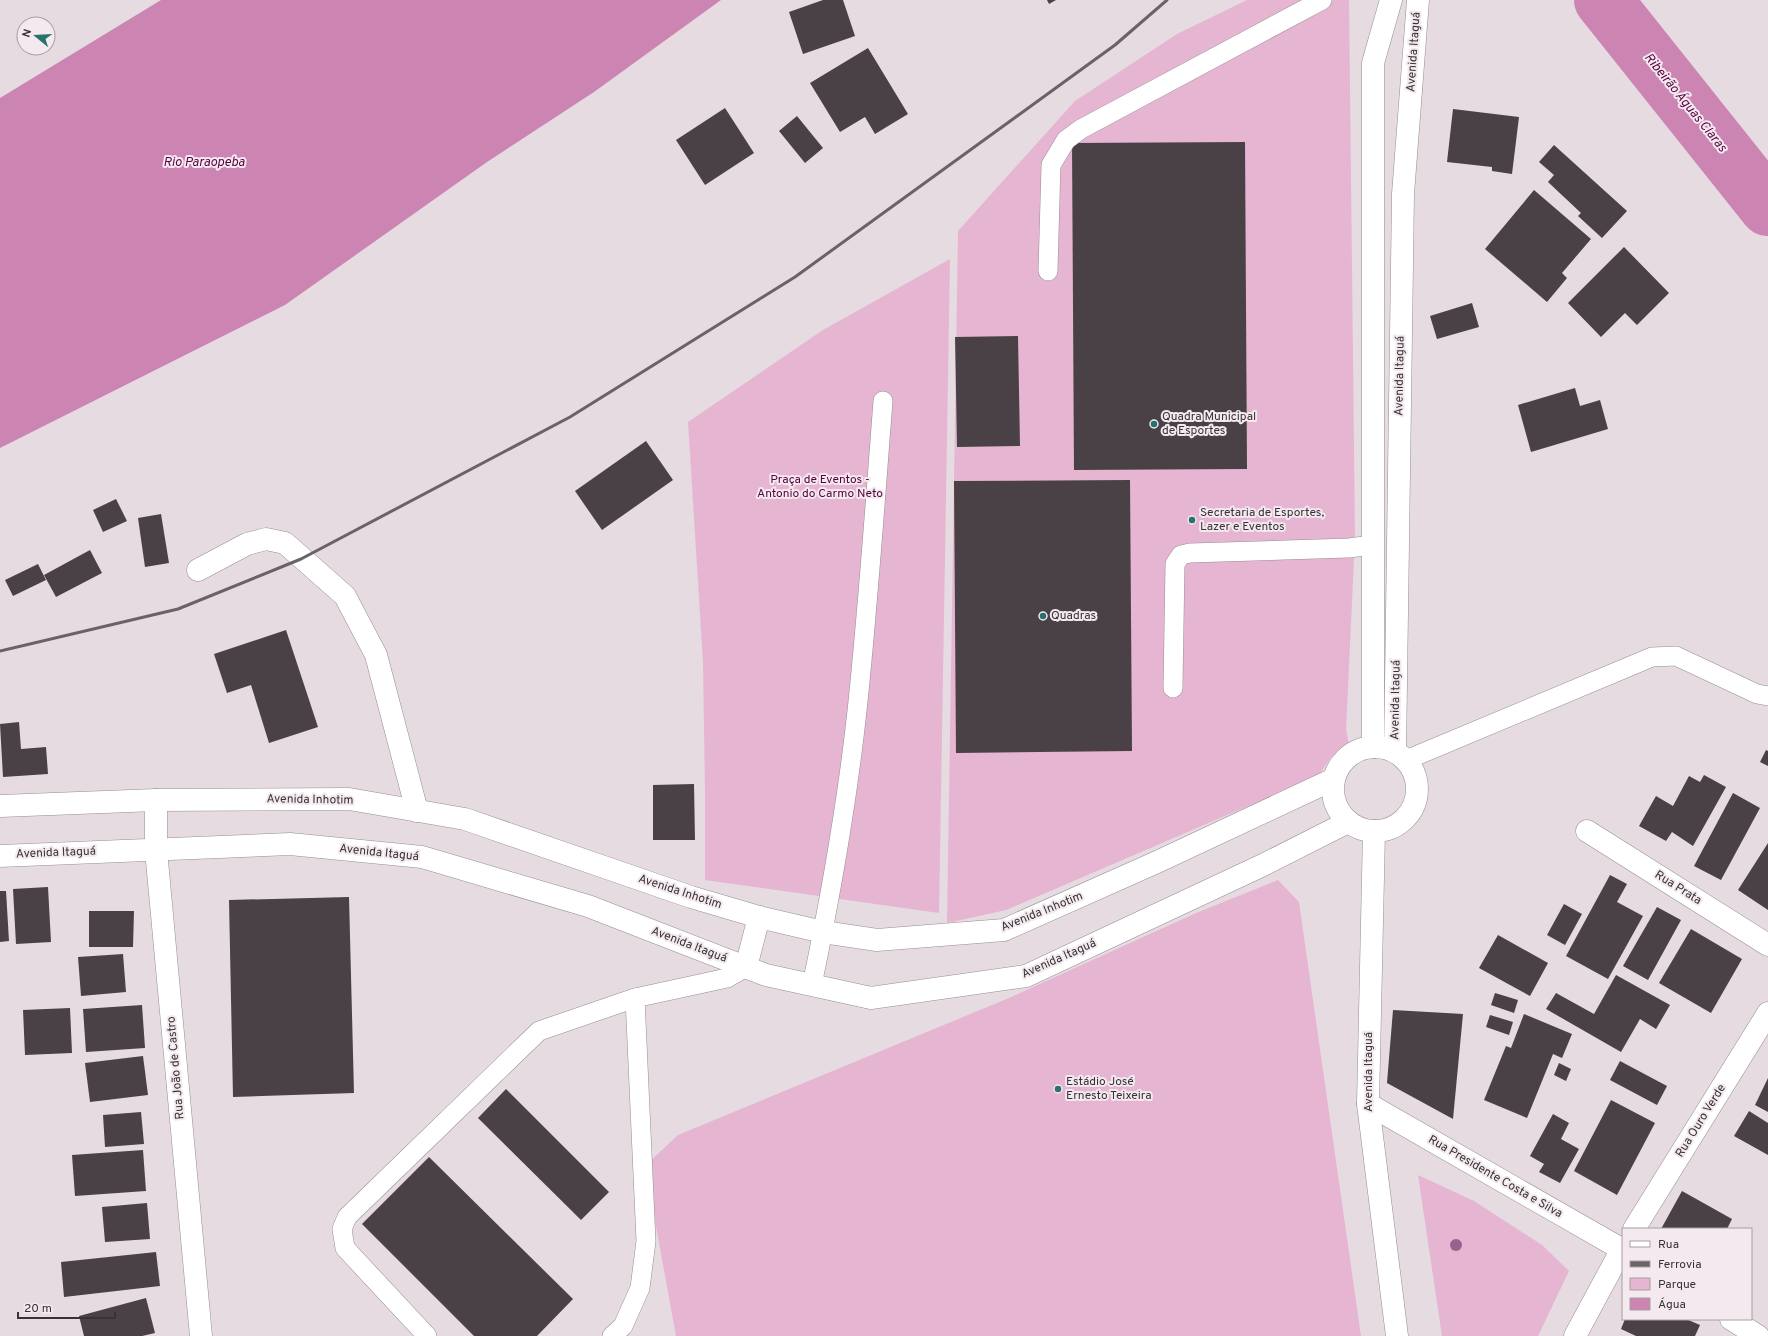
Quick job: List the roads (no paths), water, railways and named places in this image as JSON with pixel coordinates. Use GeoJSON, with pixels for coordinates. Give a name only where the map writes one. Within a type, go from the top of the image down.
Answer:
{"type":"FeatureCollection","features":[{"type":"Feature","properties":{"kind":"main road","name":"Avenida Itaguá"},"geometry":{"type":"LineString","coordinates":[[1373,747],[1373,63],[1391,0]]}},
{"type":"Feature","properties":{"kind":"main road","name":"Avenida Itaguá"},"geometry":{"type":"LineString","coordinates":[[1400,756],[1403,194],[1418,0]]}},
{"type":"Feature","properties":{"kind":"main road"},"geometry":{"type":"LineString","coordinates":[[198,570],[247,544],[266,539],[285,543],[345,596],[376,655],[417,811]]}},
{"type":"Feature","properties":{"kind":"main road","name":"Avenida Itaguá"},"geometry":{"type":"LineString","coordinates":[[0,856],[290,844],[422,857],[588,906],[766,975],[871,998],[1026,976],[1263,865],[1348,822],[1340,813],[1335,802],[1333,791],[1334,779],[1339,767],[1348,756],[1360,750],[1373,747],[1384,748],[1400,756],[1414,772],[1417,786],[1416,800],[1410,813],[1400,822],[1387,829],[1374,831],[1368,1104],[1397,1336]]}},
{"type":"Feature","properties":{"kind":"main road","name":"Avenida Inhotim"},"geometry":{"type":"LineString","coordinates":[[0,806],[156,800],[348,799],[465,819],[691,897],[759,917],[823,932],[877,940],[1004,930],[1157,862],[1334,779]]}},
{"type":"Feature","properties":{"kind":"main road","name":"Rua João de Castro"},"geometry":{"type":"LineString","coordinates":[[156,800],[156,850],[201,1336]]}},
{"type":"Feature","properties":{"kind":"main road"},"geometry":{"type":"LineString","coordinates":[[1348,822],[1364,830],[1374,831]]}},
{"type":"Feature","properties":{"kind":"main road","name":"Rua Prata"},"geometry":{"type":"LineString","coordinates":[[1587,831],[1768,945]]}},
{"type":"Feature","properties":{"kind":"main road"},"geometry":{"type":"LineString","coordinates":[[746,967],[759,917]]}},
{"type":"Feature","properties":{"kind":"main road","name":"Rua Ouro Verde"},"geometry":{"type":"LineString","coordinates":[[1635,1228],[1768,1012]]}},
{"type":"Feature","properties":{"kind":"main road","name":"Rua Presidente Costa e Silva"},"geometry":{"type":"LineString","coordinates":[[1368,1104],[1622,1249]]}},
{"type":"Feature","properties":{"kind":"main road"},"geometry":{"type":"LineString","coordinates":[[1575,1336],[1622,1249]]}},
{"type":"Feature","properties":{"kind":"main road"},"geometry":{"type":"LineString","coordinates":[[1733,1320],[1758,1336]]}},
{"type":"Feature","properties":{"kind":"lane"},"geometry":{"type":"LineString","coordinates":[[1048,271],[1051,165],[1066,140],[1081,129],[1322,0]]}},
{"type":"Feature","properties":{"kind":"lane"},"geometry":{"type":"LineString","coordinates":[[812,985],[823,932],[846,799],[857,710],[883,401]]}},
{"type":"Feature","properties":{"kind":"lane"},"geometry":{"type":"LineString","coordinates":[[1173,688],[1175,564],[1181,556],[1190,553],[1349,548],[1372,545]]}},
{"type":"Feature","properties":{"kind":"lane"},"geometry":{"type":"LineString","coordinates":[[1400,756],[1652,657],[1676,656],[1757,694],[1768,696]]}},
{"type":"Feature","properties":{"kind":"lane"},"geometry":{"type":"LineString","coordinates":[[427,1336],[345,1248],[342,1229],[347,1217],[539,1031],[635,998],[726,978],[746,967]]}},
{"type":"Feature","properties":{"kind":"lane"},"geometry":{"type":"LineString","coordinates":[[612,1336],[622,1326],[640,1288],[646,1242],[635,998]]}},
{"type":"Feature","properties":{"kind":"water","name":"Rio Paraopeba"},"geometry":{"type":"Polygon","coordinates":[[[161,0],[721,0],[594,92],[487,162],[285,305],[0,448],[0,98],[161,0]]]}},
{"type":"Feature","properties":{"kind":"waterway","name":"Ribeirão Águas Claras"},"geometry":{"type":"LineString","coordinates":[[1603,0],[1768,207]]}},
{"type":"Feature","properties":{"kind":"railway"},"geometry":{"type":"LineString","coordinates":[[0,651],[178,609],[301,559],[570,417],[795,277],[1115,45],[1167,0]]}},
{"type":"Feature","properties":{"kind":"place","name":"Quadra Municipal de Esportes"},"geometry":{"type":"Point","coordinates":[1154,424]}},
{"type":"Feature","properties":{"kind":"place","name":"Secretaria de Esportes, Lazer e Eventos"},"geometry":{"type":"Point","coordinates":[1192,520]}},
{"type":"Feature","properties":{"kind":"place","name":"Quadras"},"geometry":{"type":"Point","coordinates":[1043,616]}},
{"type":"Feature","properties":{"kind":"place","name":"Estádio José Ernesto Teixeira"},"geometry":{"type":"Point","coordinates":[1058,1089]}},
{"type":"Feature","properties":{"kind":"park label","name":"Praça de Eventos - Antonio do Carmo Neto"},"geometry":{"type":"Point","coordinates":[820,487]}}]}
